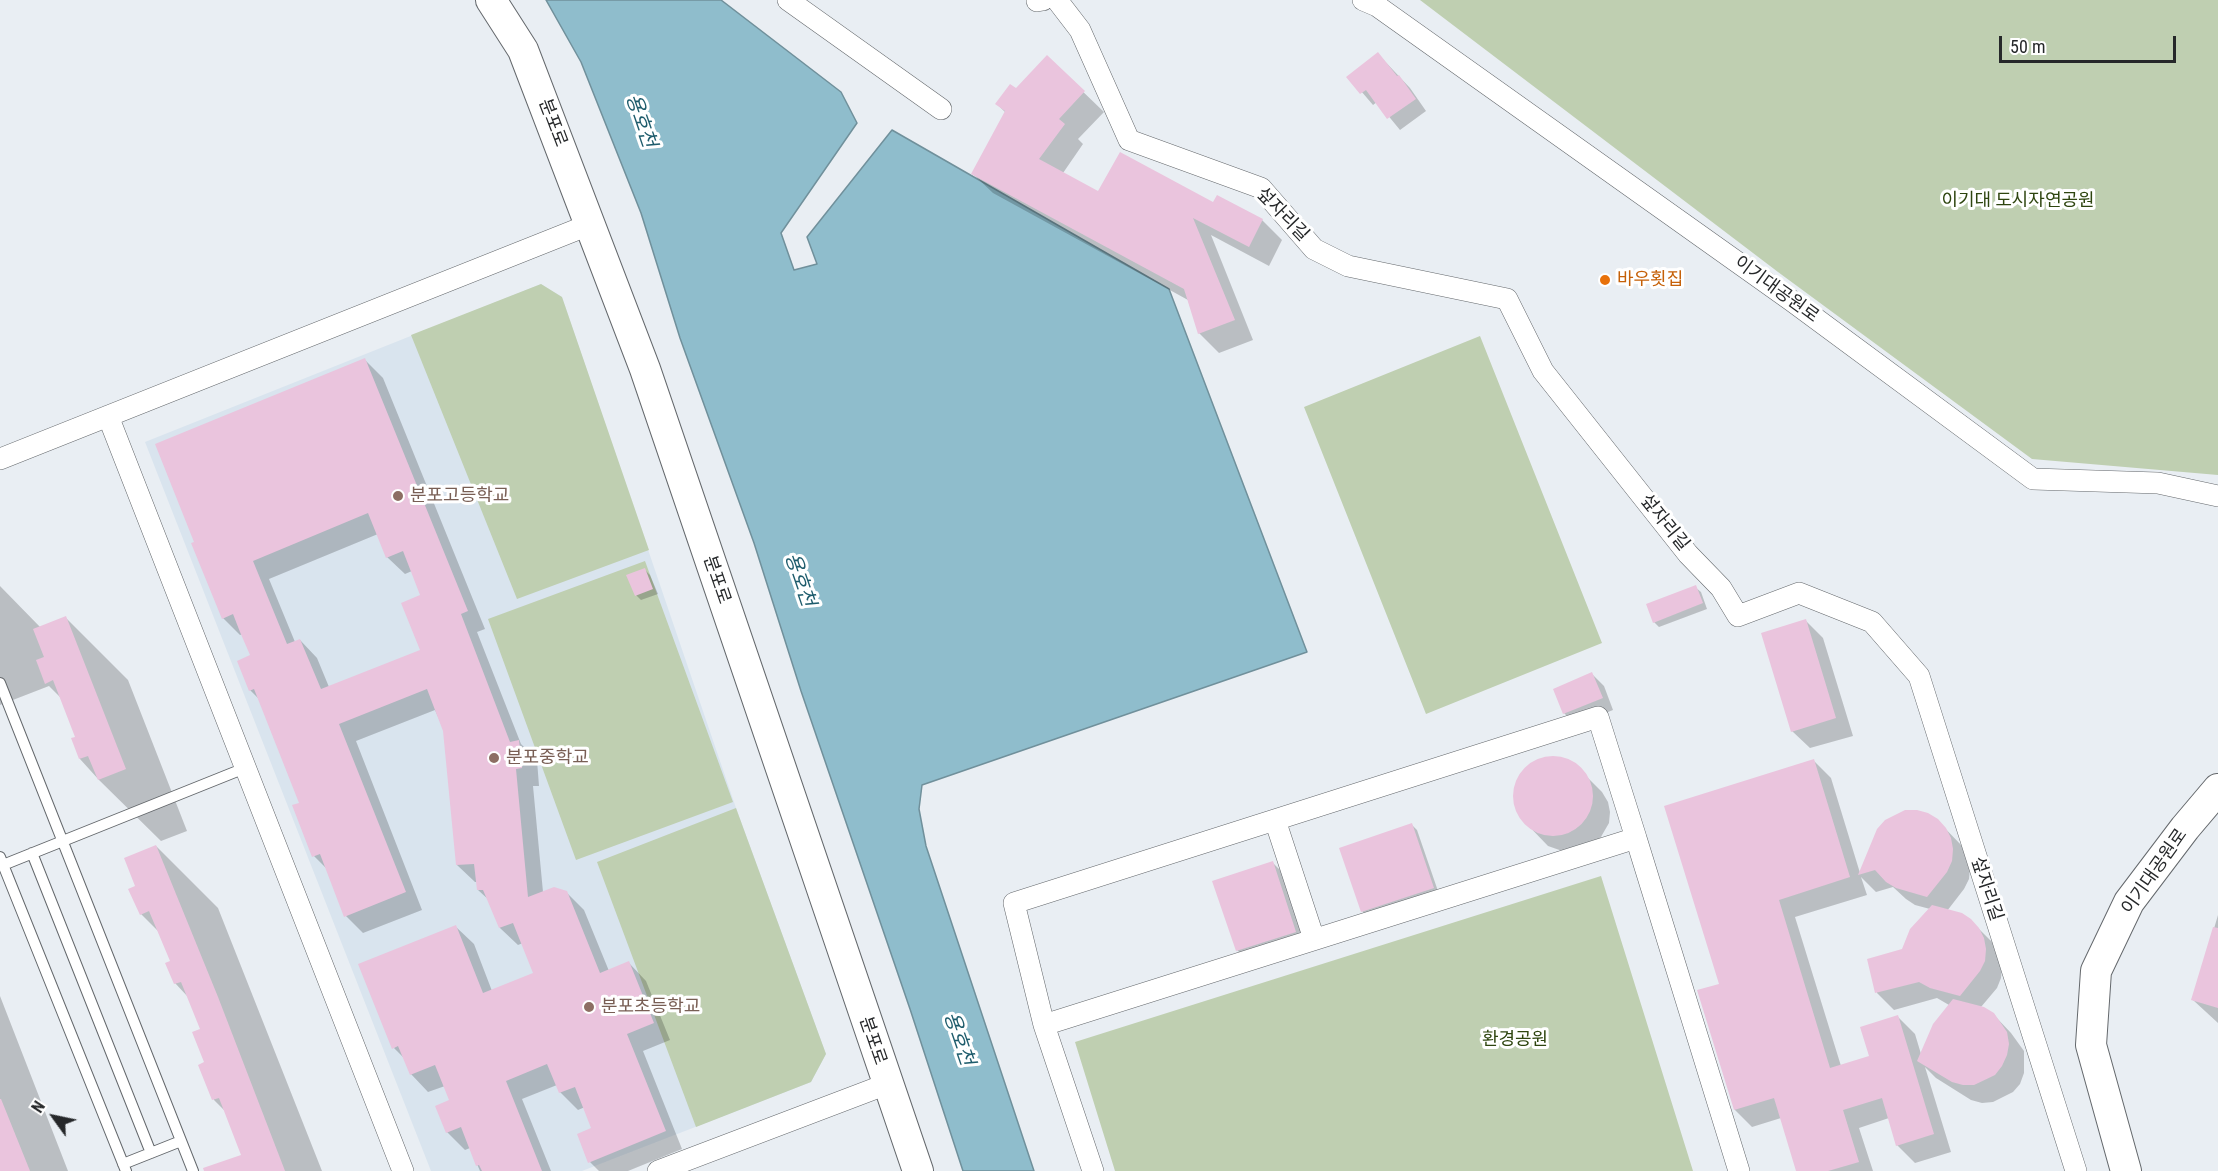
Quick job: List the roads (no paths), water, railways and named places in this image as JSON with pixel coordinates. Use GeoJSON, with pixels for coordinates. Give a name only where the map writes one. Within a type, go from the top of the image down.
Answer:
{"type":"FeatureCollection","features":[{"type":"Feature","properties":{"kind":"main road","name":"분포로"},"geometry":{"type":"LineString","coordinates":[[491,0],[523,50],[649,381],[886,1084],[918,1171]]}},
{"type":"Feature","properties":{"kind":"main road","name":"이기대공원로"},"geometry":{"type":"LineString","coordinates":[[2126,1171],[2091,1045],[2096,971],[2129,902],[2218,789]]}},
{"type":"Feature","properties":{"kind":"street"},"geometry":{"type":"LineString","coordinates":[[788,0],[941,109]]}},
{"type":"Feature","properties":{"kind":"street","name":"섶자리길"},"geometry":{"type":"LineString","coordinates":[[1046,0],[1080,30],[1129,140],[1261,188],[1314,249],[1348,266],[1507,299],[1543,371],[1688,554],[1721,588],[1738,616],[1799,593],[1872,622],[1918,676],[2076,1171]]}},
{"type":"Feature","properties":{"kind":"street","name":"이기대공원로"},"geometry":{"type":"LineString","coordinates":[[1364,0],[1377,6],[1770,285],[2033,479],[2158,483],[2218,496]]}},
{"type":"Feature","properties":{"kind":"street"},"geometry":{"type":"LineString","coordinates":[[0,459],[591,224]]}},
{"type":"Feature","properties":{"kind":"street"},"geometry":{"type":"LineString","coordinates":[[108,416],[403,1171]]}},
{"type":"Feature","properties":{"kind":"street"},"geometry":{"type":"LineString","coordinates":[[1093,1171],[1044,1025],[1014,903],[1598,717],[1739,1171]]}},
{"type":"Feature","properties":{"kind":"street"},"geometry":{"type":"LineString","coordinates":[[1275,820],[1314,939]]}},
{"type":"Feature","properties":{"kind":"street"},"geometry":{"type":"LineString","coordinates":[[1044,1025],[1636,837]]}},
{"type":"Feature","properties":{"kind":"street"},"geometry":{"type":"LineString","coordinates":[[658,1171],[886,1084]]}},
{"type":"Feature","properties":{"kind":"lane"},"geometry":{"type":"LineString","coordinates":[[0,683],[193,1171]]}},
{"type":"Feature","properties":{"kind":"lane"},"geometry":{"type":"LineString","coordinates":[[181,1141],[151,1153],[124,1168],[2,861],[32,853],[245,768]]}},
{"type":"Feature","properties":{"kind":"lane"},"geometry":{"type":"LineString","coordinates":[[32,853],[151,1153]]}},
{"type":"Feature","properties":{"kind":"water","name":"용호천"},"geometry":{"type":"Polygon","coordinates":[[[546,0],[721,0],[841,92],[857,123],[781,233],[794,270],[817,264],[807,237],[892,130],[1169,289],[1307,652],[922,785],[919,809],[926,846],[1034,1171],[963,1171],[801,691],[754,543],[680,338],[641,213],[581,62],[546,0]]]}},
{"type":"Feature","properties":{"kind":"place","name":"바우횟집"},"geometry":{"type":"Point","coordinates":[1605,280]}},
{"type":"Feature","properties":{"kind":"place","name":"분포고등학교"},"geometry":{"type":"Point","coordinates":[398,496]}},
{"type":"Feature","properties":{"kind":"place","name":"분포중학교"},"geometry":{"type":"Point","coordinates":[494,758]}},
{"type":"Feature","properties":{"kind":"place","name":"분포초등학교"},"geometry":{"type":"Point","coordinates":[589,1007]}},
{"type":"Feature","properties":{"kind":"park label","name":"이기대 도시자연공원"},"geometry":{"type":"Point","coordinates":[2018,201]}},
{"type":"Feature","properties":{"kind":"park label","name":"환경공원"},"geometry":{"type":"Point","coordinates":[1515,1040]}}]}
